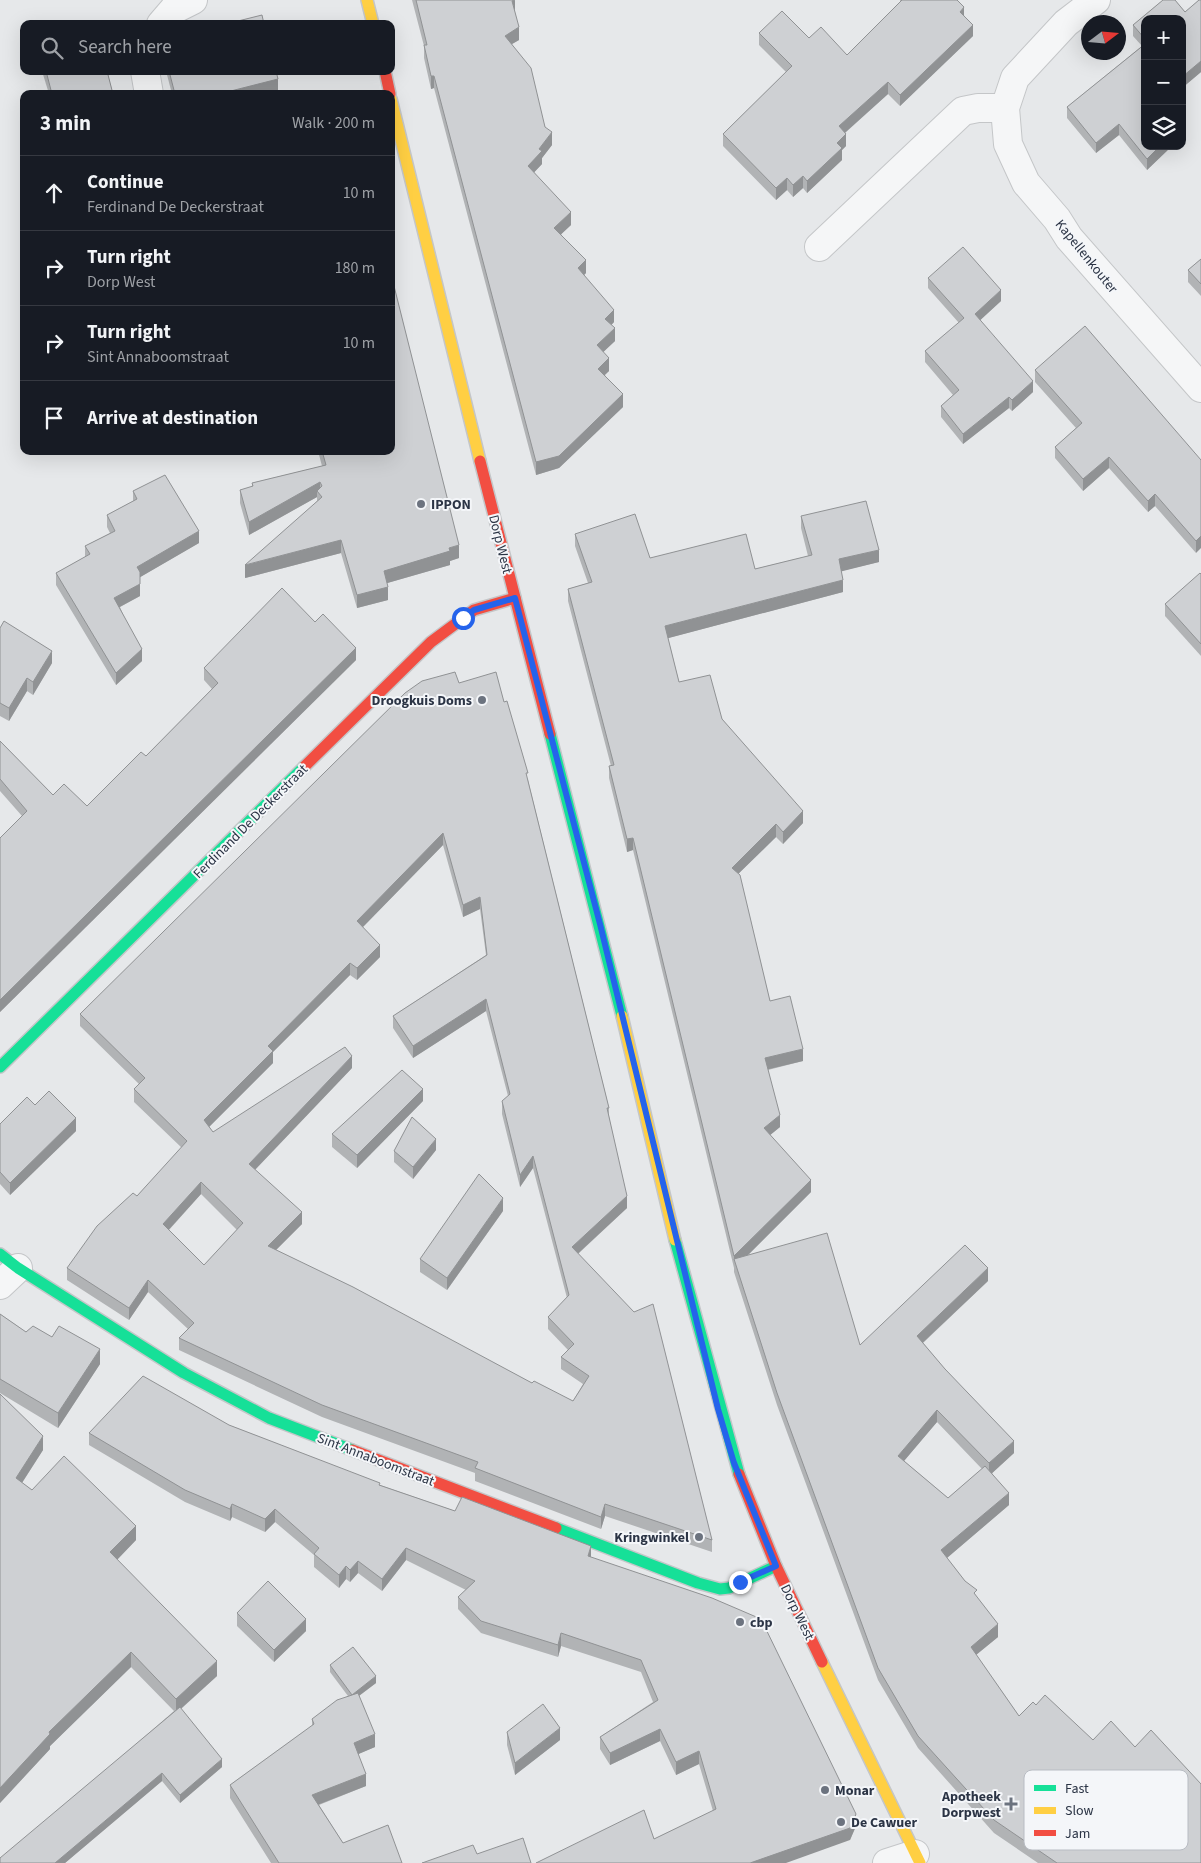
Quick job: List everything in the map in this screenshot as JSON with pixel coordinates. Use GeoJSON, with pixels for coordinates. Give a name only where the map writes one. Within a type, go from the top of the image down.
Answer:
{"type":"FeatureCollection","features":[{"type":"Feature","properties":{"kind":"main road"},"geometry":{"type":"LineString","coordinates":[[367,0],[372,20]]}},
{"type":"Feature","properties":{"kind":"main road"},"geometry":{"type":"LineString","coordinates":[[385,75],[389,90]]}},
{"type":"Feature","properties":{"kind":"main road","name":"Dorp West"},"geometry":{"type":"LineString","coordinates":[[395,115],[497,530],[600,924],[718,1409],[734,1463],[776,1566],[917,1859]]}},
{"type":"Feature","properties":{"kind":"main road","name":"Ferdinand De Deckerstraat"},"geometry":{"type":"LineString","coordinates":[[0,1067],[431,642],[474,610],[515,598]]}},
{"type":"Feature","properties":{"kind":"main road","name":"Sint Annaboomstraat"},"geometry":{"type":"LineString","coordinates":[[6,1269],[184,1373],[269,1418],[705,1585],[720,1589],[728,1588],[776,1566]]}},
{"type":"Feature","properties":{"kind":"street"},"geometry":{"type":"LineString","coordinates":[[164,20],[173,10],[193,0]]}},
{"type":"Feature","properties":{"kind":"street","name":"Kapellenkouter"},"geometry":{"type":"LineString","coordinates":[[1096,0],[1066,23],[1015,78],[1005,108],[1008,144],[1026,183],[1057,219],[1069,238],[1201,388]]}},
{"type":"Feature","properties":{"kind":"street"},"geometry":{"type":"LineString","coordinates":[[146,75],[148,90]]}},
{"type":"Feature","properties":{"kind":"street"},"geometry":{"type":"LineString","coordinates":[[819,246],[963,111],[978,108],[1005,108]]}},
{"type":"Feature","properties":{"kind":"street"},"geometry":{"type":"LineString","coordinates":[[887,1863],[917,1859]]}},
{"type":"Feature","properties":{"kind":"building"},"geometry":{"type":"Polygon","coordinates":[[[416,0],[514,0],[512,1],[519,27],[505,36],[531,68],[545,127],[552,132],[539,149],[542,151],[528,166],[571,212],[554,228],[586,260],[578,268],[614,310],[605,319],[615,328],[597,345],[609,358],[598,369],[623,394],[559,456],[536,462],[434,76],[431,76],[424,45],[427,45],[416,0]]]}},
{"type":"Feature","properties":{"kind":"building"},"geometry":{"type":"Polygon","coordinates":[[[902,0],[957,0],[964,7],[960,12],[973,25],[900,95],[888,82],[839,126],[846,134],[837,143],[842,148],[807,181],[803,176],[793,185],[787,178],[776,188],[723,134],[792,66],[759,33],[782,11],[809,38],[821,27],[847,55],[902,0]]]}},
{"type":"Feature","properties":{"kind":"building"},"geometry":{"type":"Polygon","coordinates":[[[1163,0],[1175,0],[1185,12],[1201,0],[1201,61],[1186,74],[1186,15],[1145,15],[1163,0]]]}},
{"type":"Feature","properties":{"kind":"building"},"geometry":{"type":"Polygon","coordinates":[[[262,15],[263,20],[242,20],[262,15]]]}},
{"type":"Feature","properties":{"kind":"building"},"geometry":{"type":"Polygon","coordinates":[[[1141,18],[1141,34],[1133,25],[1141,18]]]}},
{"type":"Feature","properties":{"kind":"building"},"geometry":{"type":"Polygon","coordinates":[[[1141,47],[1141,150],[1156,150],[1147,159],[1119,124],[1096,143],[1067,107],[1141,47]]]}},
{"type":"Feature","properties":{"kind":"building"},"geometry":{"type":"Polygon","coordinates":[[[47,75],[108,75],[112,90],[51,90],[47,75]]]}},
{"type":"Feature","properties":{"kind":"building"},"geometry":{"type":"Polygon","coordinates":[[[170,75],[277,75],[278,79],[235,90],[174,90],[170,75]]]}},
{"type":"Feature","properties":{"kind":"building"},"geometry":{"type":"Polygon","coordinates":[[[963,247],[1001,290],[975,314],[1033,381],[1012,400],[1009,397],[963,434],[941,406],[959,390],[925,351],[964,318],[928,278],[963,247]]]}},
{"type":"Feature","properties":{"kind":"building"},"geometry":{"type":"Polygon","coordinates":[[[1201,259],[1201,284],[1188,270],[1201,259]]]}},
{"type":"Feature","properties":{"kind":"building"},"geometry":{"type":"Polygon","coordinates":[[[395,290],[459,545],[449,548],[450,551],[384,571],[388,587],[357,595],[341,540],[245,565],[322,497],[317,491],[322,486],[320,482],[249,522],[240,490],[253,486],[252,483],[326,465],[323,455],[395,455],[395,290]]]}},
{"type":"Feature","properties":{"kind":"building"},"geometry":{"type":"Polygon","coordinates":[[[1085,326],[1201,460],[1201,536],[1196,541],[1155,494],[1148,501],[1109,457],[1083,479],[1055,447],[1082,423],[1035,370],[1085,326]]]}},
{"type":"Feature","properties":{"kind":"building"},"geometry":{"type":"Polygon","coordinates":[[[165,475],[199,531],[137,567],[140,572],[140,584],[114,598],[142,649],[116,673],[56,573],[90,554],[85,546],[115,531],[107,515],[137,499],[133,491],[165,475]]]}},
{"type":"Feature","properties":{"kind":"building"},"geometry":{"type":"Polygon","coordinates":[[[866,501],[879,550],[839,559],[843,580],[665,626],[679,682],[710,675],[722,719],[803,811],[783,832],[776,824],[732,868],[740,875],[770,1001],[790,996],[803,1049],[765,1058],[780,1115],[764,1128],[811,1180],[734,1256],[633,838],[627,839],[609,766],[614,765],[568,589],[592,582],[575,534],[635,514],[650,558],[746,534],[755,569],[812,555],[801,516],[866,501]]]}},
{"type":"Feature","properties":{"kind":"building"},"geometry":{"type":"Polygon","coordinates":[[[1201,574],[1201,644],[1165,604],[1201,574]]]}},
{"type":"Feature","properties":{"kind":"building"},"geometry":{"type":"Polygon","coordinates":[[[282,588],[315,622],[323,614],[356,648],[0,1000],[0,838],[27,811],[0,779],[0,741],[53,795],[64,784],[87,806],[141,752],[146,756],[218,683],[204,668],[282,588]]]}},
{"type":"Feature","properties":{"kind":"building"},"geometry":{"type":"Polygon","coordinates":[[[4,621],[52,651],[33,682],[27,678],[9,708],[0,703],[0,628],[4,621]]]}},
{"type":"Feature","properties":{"kind":"building"},"geometry":{"type":"Polygon","coordinates":[[[455,672],[459,683],[496,672],[504,702],[507,701],[528,773],[526,773],[609,1108],[607,1108],[627,1196],[572,1247],[634,1312],[653,1304],[712,1540],[605,1504],[601,1517],[475,1468],[478,1462],[322,1405],[179,1338],[194,1323],[148,1280],[129,1308],[67,1268],[97,1226],[133,1193],[137,1196],[187,1141],[134,1089],[145,1078],[80,1014],[405,693],[422,681],[455,672]],[[443,833],[357,921],[380,945],[357,968],[350,963],[268,1046],[273,1051],[204,1120],[213,1132],[345,1047],[352,1056],[249,1164],[302,1212],[268,1246],[353,1287],[532,1383],[534,1381],[573,1401],[589,1376],[561,1357],[574,1344],[548,1317],[569,1295],[533,1156],[520,1175],[502,1101],[510,1094],[486,999],[413,1046],[393,1016],[487,955],[480,897],[463,905],[443,833]],[[201,1182],[163,1224],[204,1265],[243,1223],[201,1182]]]}},
{"type":"Feature","properties":{"kind":"building"},"geometry":{"type":"Polygon","coordinates":[[[402,1070],[423,1089],[357,1155],[332,1134],[402,1070]]]}},
{"type":"Feature","properties":{"kind":"building"},"geometry":{"type":"Polygon","coordinates":[[[49,1091],[76,1118],[10,1183],[0,1172],[0,1124],[27,1097],[35,1105],[49,1091]]]}},
{"type":"Feature","properties":{"kind":"building"},"geometry":{"type":"Polygon","coordinates":[[[412,1117],[436,1139],[413,1167],[394,1151],[412,1117]]]}},
{"type":"Feature","properties":{"kind":"building"},"geometry":{"type":"Polygon","coordinates":[[[479,1174],[503,1198],[447,1278],[420,1259],[479,1174]]]}},
{"type":"Feature","properties":{"kind":"building"},"geometry":{"type":"Polygon","coordinates":[[[827,1233],[860,1345],[965,1245],[988,1268],[917,1336],[945,1369],[1014,1441],[989,1463],[937,1410],[898,1456],[948,1498],[985,1466],[1009,1493],[941,1550],[965,1581],[977,1590],[974,1593],[998,1624],[971,1647],[1019,1716],[1033,1702],[1036,1705],[1045,1695],[1093,1740],[1111,1721],[1135,1747],[1151,1730],[1201,1784],[1201,1863],[1057,1863],[1038,1850],[1188,1850],[1188,1770],[1024,1770],[1024,1840],[994,1820],[918,1736],[878,1668],[777,1393],[734,1259],[827,1233]]]}},
{"type":"Feature","properties":{"kind":"building"},"geometry":{"type":"Polygon","coordinates":[[[0,1314],[26,1332],[33,1326],[52,1337],[59,1326],[100,1349],[58,1413],[0,1379],[0,1314]]]}},
{"type":"Feature","properties":{"kind":"building"},"geometry":{"type":"Polygon","coordinates":[[[143,1376],[229,1425],[380,1483],[379,1485],[455,1511],[462,1497],[591,1546],[588,1556],[712,1598],[761,1619],[856,1814],[850,1828],[750,1863],[536,1863],[644,1810],[654,1839],[716,1809],[699,1751],[676,1762],[660,1729],[610,1753],[600,1737],[658,1700],[641,1660],[561,1633],[558,1645],[481,1621],[458,1597],[475,1581],[406,1548],[382,1579],[358,1561],[350,1570],[346,1566],[339,1575],[314,1554],[319,1548],[275,1509],[265,1519],[232,1504],[230,1509],[185,1490],[89,1433],[143,1376]]]}},
{"type":"Feature","properties":{"kind":"building"},"geometry":{"type":"Polygon","coordinates":[[[0,1394],[43,1436],[16,1478],[32,1490],[64,1456],[136,1526],[110,1552],[217,1661],[176,1699],[131,1652],[49,1732],[50,1734],[0,1788],[0,1394]]]}},
{"type":"Feature","properties":{"kind":"building"},"geometry":{"type":"Polygon","coordinates":[[[268,1581],[306,1619],[274,1650],[237,1613],[268,1581]]]}},
{"type":"Feature","properties":{"kind":"building"},"geometry":{"type":"Polygon","coordinates":[[[353,1647],[376,1676],[352,1695],[330,1665],[353,1647]]]}},
{"type":"Feature","properties":{"kind":"building"},"geometry":{"type":"Polygon","coordinates":[[[358,1693],[375,1734],[354,1743],[366,1774],[312,1795],[343,1843],[388,1825],[402,1863],[279,1863],[230,1785],[314,1724],[312,1719],[337,1700],[358,1693]]]}},
{"type":"Feature","properties":{"kind":"building"},"geometry":{"type":"Polygon","coordinates":[[[543,1704],[560,1728],[515,1763],[507,1732],[543,1704]]]}},
{"type":"Feature","properties":{"kind":"building"},"geometry":{"type":"Polygon","coordinates":[[[180,1707],[222,1759],[180,1795],[162,1773],[55,1863],[0,1863],[0,1858],[180,1707]]]}},
{"type":"Feature","properties":{"kind":"building"},"geometry":{"type":"Polygon","coordinates":[[[523,1838],[531,1863],[422,1863],[473,1845],[477,1854],[523,1838]]]}},
{"type":"Feature","properties":{"kind":"traffic: fast"},"geometry":{"type":"LineString","coordinates":[[550,734],[622,1016]]}},
{"type":"Feature","properties":{"kind":"traffic: fast"},"geometry":{"type":"LineString","coordinates":[[0,1067],[304,767]]}},
{"type":"Feature","properties":{"kind":"traffic: fast"},"geometry":{"type":"LineString","coordinates":[[675,1240],[739,1474]]}},
{"type":"Feature","properties":{"kind":"traffic: fast"},"geometry":{"type":"LineString","coordinates":[[0,1254],[18,1268],[184,1373],[269,1418],[352,1450]]}},
{"type":"Feature","properties":{"kind":"traffic: fast"},"geometry":{"type":"LineString","coordinates":[[556,1528],[698,1583],[720,1589],[729,1588],[776,1566]]}},
{"type":"Feature","properties":{"kind":"traffic: slow"},"geometry":{"type":"LineString","coordinates":[[367,0],[372,20]]}},
{"type":"Feature","properties":{"kind":"traffic: slow"},"geometry":{"type":"LineString","coordinates":[[395,115],[480,461]]}},
{"type":"Feature","properties":{"kind":"traffic: slow"},"geometry":{"type":"LineString","coordinates":[[622,1016],[675,1240]]}},
{"type":"Feature","properties":{"kind":"traffic: slow"},"geometry":{"type":"LineString","coordinates":[[822,1662],[920,1863]]}},
{"type":"Feature","properties":{"kind":"traffic: jam"},"geometry":{"type":"LineString","coordinates":[[386,75],[389,90]]}},
{"type":"Feature","properties":{"kind":"traffic: jam"},"geometry":{"type":"LineString","coordinates":[[480,461],[550,734]]}},
{"type":"Feature","properties":{"kind":"traffic: jam"},"geometry":{"type":"LineString","coordinates":[[304,767],[431,642],[474,610],[515,598]]}},
{"type":"Feature","properties":{"kind":"traffic: jam"},"geometry":{"type":"LineString","coordinates":[[352,1450],[556,1528]]}},
{"type":"Feature","properties":{"kind":"traffic: jam"},"geometry":{"type":"LineString","coordinates":[[739,1474],[776,1566],[822,1662]]}},
{"type":"Feature","properties":{"kind":"place","name":"IPPON"},"geometry":{"type":"Point","coordinates":[421,504]}},
{"type":"Feature","properties":{"kind":"place","name":"Droogkuis Doms"},"geometry":{"type":"Point","coordinates":[482,700]}},
{"type":"Feature","properties":{"kind":"place","name":"Kringwinkel"},"geometry":{"type":"Point","coordinates":[699,1537]}},
{"type":"Feature","properties":{"kind":"place","name":"cbp"},"geometry":{"type":"Point","coordinates":[740,1622]}},
{"type":"Feature","properties":{"kind":"place","name":"Monar"},"geometry":{"type":"Point","coordinates":[825,1790]}},
{"type":"Feature","properties":{"kind":"place","name":"Apotheek Dorpwest"},"geometry":{"type":"Point","coordinates":[1011,1804]}},
{"type":"Feature","properties":{"kind":"place","name":"De Cawuer"},"geometry":{"type":"Point","coordinates":[841,1822]}},
{"type":"Feature","properties":{"kind":"route"},"geometry":{"type":"LineString","coordinates":[[463,618],[474,610],[515,598],[600,924],[682,1271],[718,1409],[734,1463],[749,1504],[776,1566],[740,1582]]}}]}
